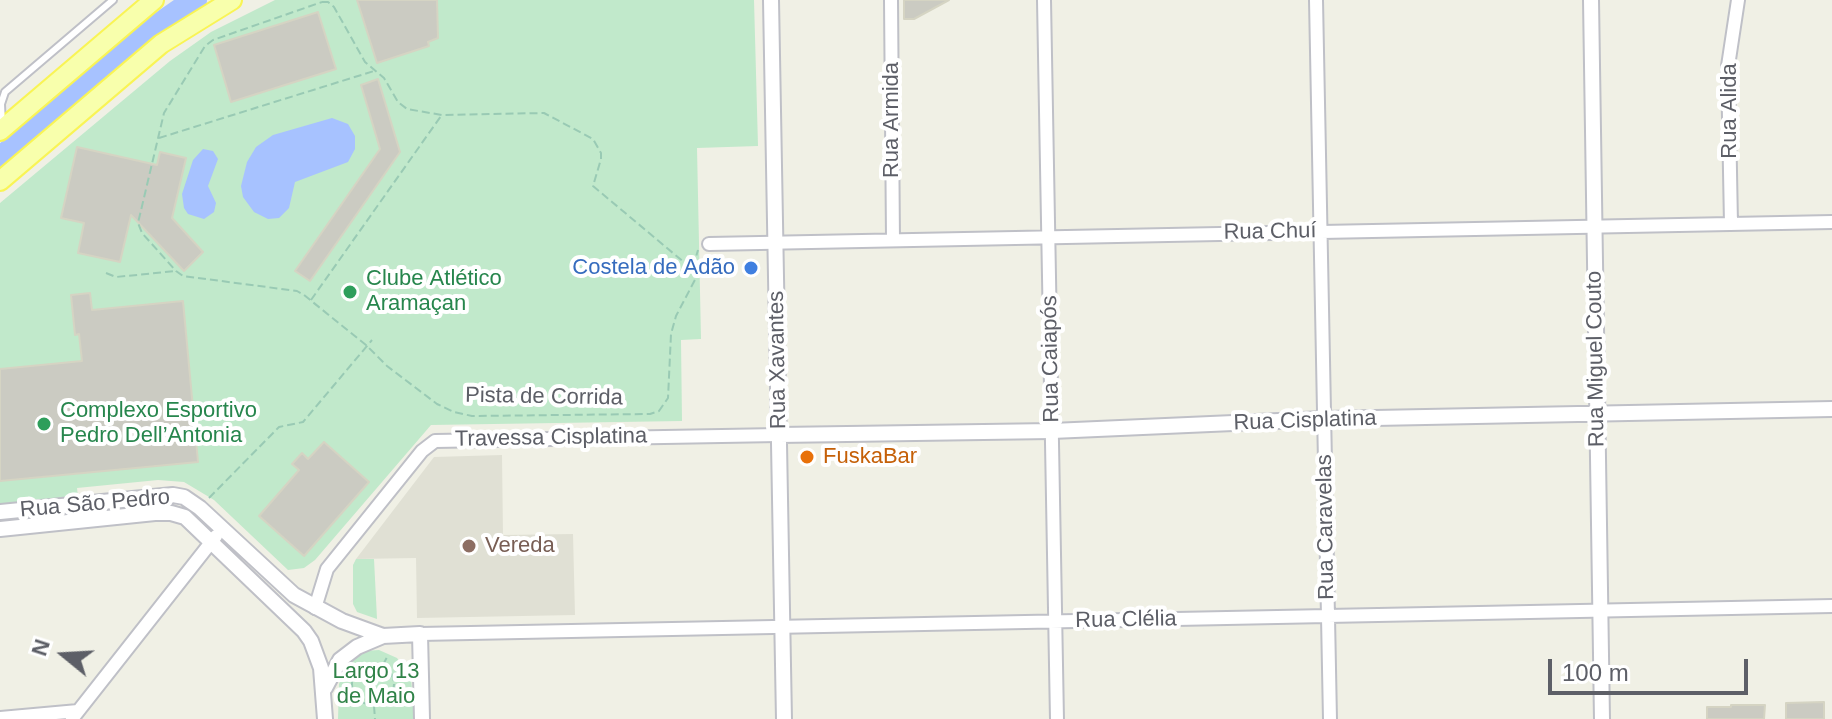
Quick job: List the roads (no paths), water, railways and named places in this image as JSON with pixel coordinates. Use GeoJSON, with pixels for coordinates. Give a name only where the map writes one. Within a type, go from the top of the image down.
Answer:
{"type":"FeatureCollection","features":[{"type":"Feature","properties":{"kind":"main road"},"geometry":{"type":"LineString","coordinates":[[1,130],[154,0]]}},
{"type":"Feature","properties":{"kind":"main road"},"geometry":{"type":"LineString","coordinates":[[0,181],[161,44],[232,0]]}},
{"type":"Feature","properties":{"kind":"street","name":"Rua Xavantes"},"geometry":{"type":"LineString","coordinates":[[771,0],[784,719]]}},
{"type":"Feature","properties":{"kind":"street","name":"Rua Armida"},"geometry":{"type":"LineString","coordinates":[[891,0],[893,240]]}},
{"type":"Feature","properties":{"kind":"street","name":"Rua Caiapós"},"geometry":{"type":"LineString","coordinates":[[1044,0],[1057,719]]}},
{"type":"Feature","properties":{"kind":"street","name":"Rua Caravelas"},"geometry":{"type":"LineString","coordinates":[[1316,0],[1330,719]]}},
{"type":"Feature","properties":{"kind":"street","name":"Rua Miguel Couto"},"geometry":{"type":"LineString","coordinates":[[1591,0],[1602,719]]}},
{"type":"Feature","properties":{"kind":"street","name":"Rua Alida"},"geometry":{"type":"LineString","coordinates":[[1731,224],[1728,66],[1738,0]]}},
{"type":"Feature","properties":{"kind":"street","name":"Rua Chuí"},"geometry":{"type":"LineString","coordinates":[[709,244],[1832,222]]}},
{"type":"Feature","properties":{"kind":"street","name":"Rua Cisplatina"},"geometry":{"type":"LineString","coordinates":[[779,435],[1052,431],[1324,419],[1832,409]]}},
{"type":"Feature","properties":{"kind":"street","name":"Travessa Cisplatina"},"geometry":{"type":"LineString","coordinates":[[315,608],[327,569],[422,451],[435,441],[779,435]]}},
{"type":"Feature","properties":{"kind":"street","name":"Rua São Pedro"},"geometry":{"type":"LineString","coordinates":[[0,512],[173,495],[184,497],[200,508],[285,588],[315,608],[383,636]]}},
{"type":"Feature","properties":{"kind":"street","name":"Rua São Pedro"},"geometry":{"type":"LineString","coordinates":[[0,529],[171,513],[185,517],[304,631],[315,651],[324,689]]}},
{"type":"Feature","properties":{"kind":"street"},"geometry":{"type":"LineString","coordinates":[[0,718],[75,715],[222,528]]}},
{"type":"Feature","properties":{"kind":"street","name":"Rua Clélia"},"geometry":{"type":"LineString","coordinates":[[420,634],[1832,606]]}},
{"type":"Feature","properties":{"kind":"street"},"geometry":{"type":"LineString","coordinates":[[325,719],[324,689],[340,660],[349,652],[383,636],[420,634],[422,719]]}},
{"type":"Feature","properties":{"kind":"lane"},"geometry":{"type":"LineString","coordinates":[[1,130],[1,104],[5,92],[113,0]]}},
{"type":"Feature","properties":{"kind":"water"},"geometry":{"type":"Polygon","coordinates":[[[332,118],[348,124],[355,136],[355,149],[348,162],[295,182],[289,208],[279,218],[268,219],[254,212],[243,197],[241,186],[247,162],[256,147],[273,135],[332,118]]]}},
{"type":"Feature","properties":{"kind":"water"},"geometry":{"type":"Polygon","coordinates":[[[203,149],[213,151],[218,159],[208,186],[216,203],[214,212],[204,219],[188,214],[182,194],[193,160],[203,149]]]}},
{"type":"Feature","properties":{"kind":"waterway"},"geometry":{"type":"LineString","coordinates":[[0,159],[143,36],[195,0]]}},
{"type":"Feature","properties":{"kind":"place","name":"Costela de Adão"},"geometry":{"type":"Point","coordinates":[751,268]}},
{"type":"Feature","properties":{"kind":"place","name":"Clube Atlético Aramaçan"},"geometry":{"type":"Point","coordinates":[350,292]}},
{"type":"Feature","properties":{"kind":"place","name":"Complexo Esportivo Pedro Dell’Antonia"},"geometry":{"type":"Point","coordinates":[44,424]}},
{"type":"Feature","properties":{"kind":"place","name":"FuskaBar"},"geometry":{"type":"Point","coordinates":[807,457]}},
{"type":"Feature","properties":{"kind":"place","name":"Vereda"},"geometry":{"type":"Point","coordinates":[469,546]}},
{"type":"Feature","properties":{"kind":"park label","name":"Largo 13 de Maio"},"geometry":{"type":"Point","coordinates":[376,684]}}]}
